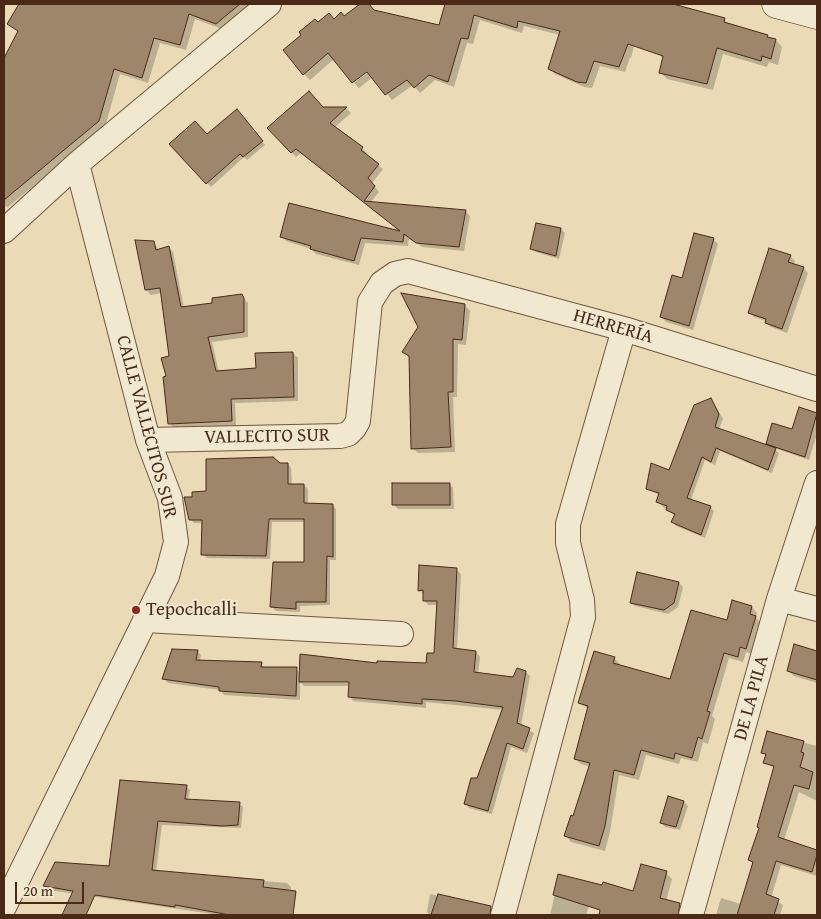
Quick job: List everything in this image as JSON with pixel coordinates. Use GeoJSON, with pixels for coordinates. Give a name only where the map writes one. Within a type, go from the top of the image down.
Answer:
{"type":"FeatureCollection","features":[{"type":"Feature","properties":{"kind":"street"},"geometry":{"type":"LineString","coordinates":[[4,231],[77,164],[269,4]]}},
{"type":"Feature","properties":{"kind":"street"},"geometry":{"type":"LineString","coordinates":[[776,4],[817,15]]}},
{"type":"Feature","properties":{"kind":"street","name":"CALLE VALLECITOS SUR"},"geometry":{"type":"LineString","coordinates":[[4,907],[167,576],[176,542],[170,498],[148,440],[77,164]]}},
{"type":"Feature","properties":{"kind":"street","name":"VALLECITO SUR"},"geometry":{"type":"LineString","coordinates":[[148,440],[340,436],[348,434],[358,420],[370,302],[382,283],[395,274],[408,271]]}},
{"type":"Feature","properties":{"kind":"street","name":"HERRERÍA"},"geometry":{"type":"LineString","coordinates":[[408,271],[624,329],[817,389]]}},
{"type":"Feature","properties":{"kind":"street"},"geometry":{"type":"LineString","coordinates":[[503,915],[583,617],[582,600],[568,543],[568,524],[624,329]]}},
{"type":"Feature","properties":{"kind":"street","name":"DE LA PILA"},"geometry":{"type":"LineString","coordinates":[[691,915],[780,599],[817,483]]}},
{"type":"Feature","properties":{"kind":"street"},"geometry":{"type":"LineString","coordinates":[[780,599],[817,609]]}},
{"type":"Feature","properties":{"kind":"street"},"geometry":{"type":"LineString","coordinates":[[145,620],[400,634]]}},
{"type":"Feature","properties":{"kind":"building"},"geometry":{"type":"Polygon","coordinates":[[[19,4],[240,4],[216,24],[189,14],[180,45],[154,38],[142,78],[114,69],[99,121],[4,200],[4,58],[18,31],[7,24],[19,4]]]}},
{"type":"Feature","properties":{"kind":"building"},"geometry":{"type":"Polygon","coordinates":[[[360,4],[369,4],[374,10],[439,25],[445,4],[673,4],[725,18],[724,22],[776,39],[771,59],[762,56],[761,61],[717,48],[707,84],[659,73],[663,56],[628,44],[619,67],[594,61],[586,83],[577,82],[548,69],[560,31],[518,21],[517,28],[474,15],[468,39],[461,38],[448,82],[429,75],[414,88],[407,80],[385,95],[367,72],[352,83],[328,53],[303,75],[283,50],[301,35],[299,32],[315,19],[318,22],[329,13],[334,19],[341,12],[344,16],[360,4]]]}},
{"type":"Feature","properties":{"kind":"building"},"geometry":{"type":"Polygon","coordinates":[[[309,91],[323,107],[347,107],[330,123],[363,147],[361,150],[379,164],[368,178],[375,186],[364,201],[466,210],[459,247],[416,243],[404,234],[403,242],[361,238],[354,261],[310,249],[311,246],[280,237],[289,203],[400,231],[296,149],[291,153],[267,128],[309,91]]]}},
{"type":"Feature","properties":{"kind":"building"},"geometry":{"type":"Polygon","coordinates":[[[237,109],[263,141],[243,157],[240,154],[206,184],[169,144],[195,121],[207,134],[237,109]]]}},
{"type":"Feature","properties":{"kind":"building"},"geometry":{"type":"Polygon","coordinates":[[[536,223],[561,228],[556,256],[530,249],[536,223]]]}},
{"type":"Feature","properties":{"kind":"building"},"geometry":{"type":"Polygon","coordinates":[[[694,233],[714,238],[689,326],[660,317],[672,275],[682,278],[694,233]]]}},
{"type":"Feature","properties":{"kind":"building"},"geometry":{"type":"Polygon","coordinates":[[[135,240],[154,241],[156,250],[169,246],[181,307],[212,303],[212,298],[242,294],[244,298],[244,332],[208,337],[216,371],[256,368],[255,353],[293,352],[294,397],[231,399],[232,421],[168,424],[163,377],[166,376],[161,358],[169,356],[160,288],[145,290],[135,240]]]}},
{"type":"Feature","properties":{"kind":"building"},"geometry":{"type":"Polygon","coordinates":[[[769,248],[791,255],[788,262],[804,267],[782,329],[765,323],[766,319],[748,313],[769,248]]]}},
{"type":"Feature","properties":{"kind":"building"},"geometry":{"type":"Polygon","coordinates":[[[401,293],[465,304],[462,340],[453,339],[453,392],[448,392],[451,447],[411,449],[409,356],[402,352],[418,327],[401,293]]]}},
{"type":"Feature","properties":{"kind":"building"},"geometry":{"type":"Polygon","coordinates":[[[711,398],[719,414],[715,427],[776,448],[768,470],[716,448],[711,462],[702,457],[687,498],[711,506],[701,535],[671,522],[675,514],[666,510],[667,506],[656,502],[659,493],[646,489],[651,463],[669,470],[694,405],[711,398]]]}},
{"type":"Feature","properties":{"kind":"building"},"geometry":{"type":"Polygon","coordinates":[[[799,407],[817,413],[805,457],[766,444],[772,423],[792,429],[799,407]]]}},
{"type":"Feature","properties":{"kind":"building"},"geometry":{"type":"Polygon","coordinates":[[[273,457],[280,463],[288,463],[288,484],[304,484],[304,503],[333,504],[333,557],[327,556],[326,602],[296,602],[296,609],[270,607],[273,562],[304,562],[304,519],[269,519],[266,556],[201,555],[202,520],[189,520],[184,497],[192,497],[192,492],[206,491],[206,459],[273,457]]]}},
{"type":"Feature","properties":{"kind":"building"},"geometry":{"type":"Polygon","coordinates":[[[392,483],[450,483],[450,505],[392,505],[392,483]]]}},
{"type":"Feature","properties":{"kind":"building"},"geometry":{"type":"Polygon","coordinates":[[[419,565],[457,568],[453,648],[476,651],[474,672],[513,677],[517,668],[526,671],[517,723],[530,728],[523,749],[507,743],[488,811],[464,804],[471,778],[477,778],[503,707],[456,701],[422,699],[422,704],[348,697],[349,682],[299,682],[300,654],[377,663],[377,661],[426,663],[427,653],[434,653],[437,601],[423,601],[423,590],[418,591],[419,565]]]}},
{"type":"Feature","properties":{"kind":"building"},"geometry":{"type":"Polygon","coordinates":[[[637,572],[679,582],[674,603],[664,610],[630,603],[637,572]]]}},
{"type":"Feature","properties":{"kind":"building"},"geometry":{"type":"Polygon","coordinates":[[[732,600],[752,606],[750,614],[756,616],[746,649],[740,647],[738,657],[724,653],[707,711],[710,712],[702,739],[698,737],[692,758],[675,753],[674,759],[641,750],[634,775],[614,770],[605,826],[599,846],[564,836],[571,815],[573,816],[590,763],[574,759],[588,706],[578,703],[594,651],[615,657],[613,663],[670,679],[691,610],[727,620],[732,600]]]}},
{"type":"Feature","properties":{"kind":"building"},"geometry":{"type":"Polygon","coordinates":[[[794,644],[817,651],[817,680],[787,671],[794,644]]]}},
{"type":"Feature","properties":{"kind":"building"},"geometry":{"type":"Polygon","coordinates":[[[172,649],[198,650],[196,660],[262,662],[261,667],[297,667],[296,696],[219,691],[219,687],[162,679],[172,649]]]}},
{"type":"Feature","properties":{"kind":"building"},"geometry":{"type":"Polygon","coordinates":[[[767,731],[804,741],[801,752],[804,753],[800,767],[813,772],[809,789],[794,785],[778,837],[817,850],[817,855],[812,872],[776,861],[766,894],[779,899],[774,915],[737,915],[753,862],[748,860],[759,828],[757,827],[774,766],[763,763],[766,754],[761,753],[767,731]]]}},
{"type":"Feature","properties":{"kind":"building"},"geometry":{"type":"Polygon","coordinates":[[[120,780],[187,785],[185,799],[240,802],[238,825],[222,826],[158,821],[152,870],[264,880],[263,887],[296,891],[293,915],[230,915],[175,905],[175,907],[95,895],[86,915],[62,915],[73,891],[43,886],[55,862],[109,866],[120,780]]]}},
{"type":"Feature","properties":{"kind":"building"},"geometry":{"type":"Polygon","coordinates":[[[668,796],[684,801],[676,827],[660,823],[668,796]]]}},
{"type":"Feature","properties":{"kind":"building"},"geometry":{"type":"Polygon","coordinates":[[[641,864],[667,871],[660,898],[680,903],[678,915],[599,915],[600,910],[553,895],[558,874],[602,885],[603,882],[633,891],[641,864]]]}},
{"type":"Feature","properties":{"kind":"building"},"geometry":{"type":"Polygon","coordinates":[[[438,894],[491,906],[490,915],[431,915],[438,894]]]}},
{"type":"Feature","properties":{"kind":"place","name":"Tepochcalli"},"geometry":{"type":"Point","coordinates":[136,610]}}]}
